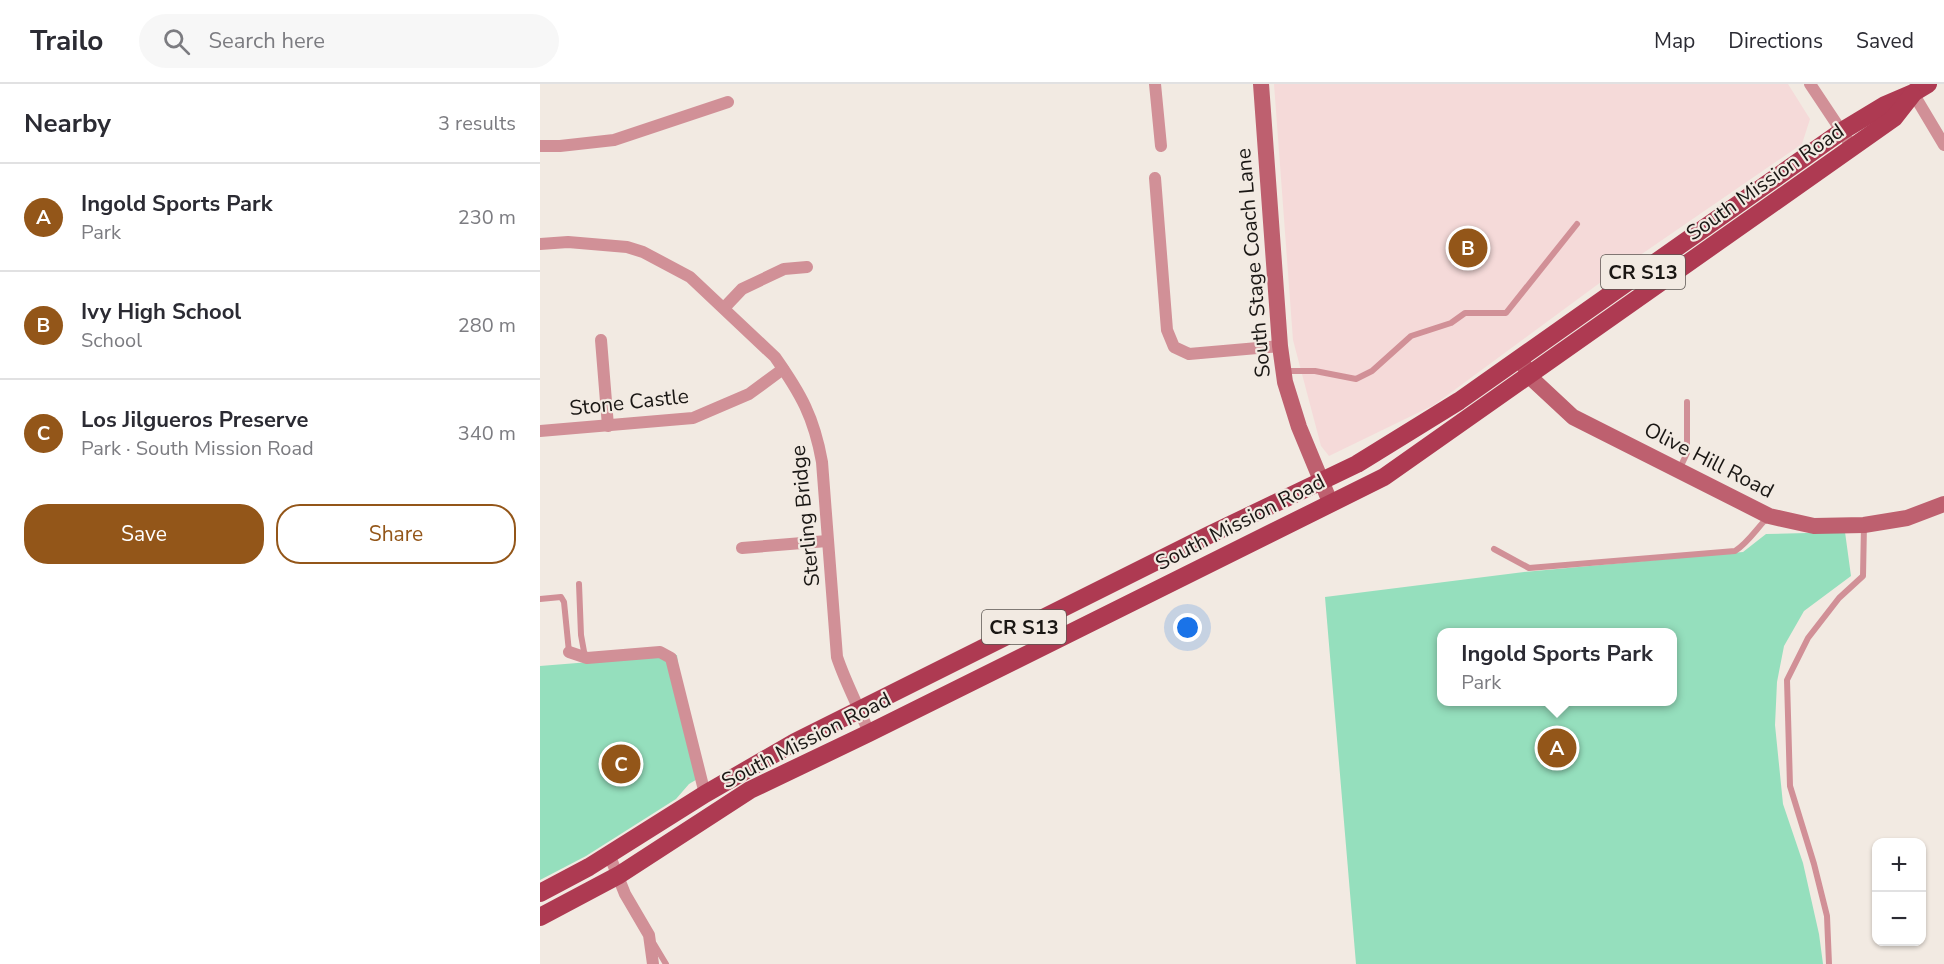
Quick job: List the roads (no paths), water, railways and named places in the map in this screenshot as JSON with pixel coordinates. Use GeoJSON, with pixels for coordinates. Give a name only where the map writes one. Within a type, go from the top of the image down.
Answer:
{"type":"FeatureCollection","features":[{"type":"Feature","properties":{"kind":"main road","name":"South Stage Coach Lane"},"geometry":{"type":"LineString","coordinates":[[1261,84],[1280,346],[1284,371],[1299,427],[1330,502]]}},
{"type":"Feature","properties":{"kind":"main road","name":"South Mission Road"},"geometry":{"type":"LineString","coordinates":[[540,893],[589,867],[705,794],[795,742],[1209,534],[1357,464],[1460,401],[1842,131],[1885,105],[1920,89]]}},
{"type":"Feature","properties":{"kind":"main road","name":"South Mission Road"},"geometry":{"type":"LineString","coordinates":[[540,917],[619,875],[750,790],[869,734],[1384,477],[1894,118],[1920,89]]}},
{"type":"Feature","properties":{"kind":"main road","name":"Olive Hill Road"},"geometry":{"type":"LineString","coordinates":[[1520,358],[1529,376],[1573,417],[1769,516],[1814,526],[1864,525],[1907,518],[1944,504]]}},
{"type":"Feature","properties":{"kind":"street"},"geometry":{"type":"LineString","coordinates":[[1155,84],[1161,146]]}},
{"type":"Feature","properties":{"kind":"street"},"geometry":{"type":"LineString","coordinates":[[1810,84],[1852,147]]}},
{"type":"Feature","properties":{"kind":"street"},"geometry":{"type":"LineString","coordinates":[[1920,89],[1944,145]]}},
{"type":"Feature","properties":{"kind":"street"},"geometry":{"type":"LineString","coordinates":[[540,146],[614,140],[728,102]]}},
{"type":"Feature","properties":{"kind":"street"},"geometry":{"type":"LineString","coordinates":[[1155,178],[1167,330],[1174,347],[1189,354],[1280,346]]}},
{"type":"Feature","properties":{"kind":"street","name":"Sterling Bridge"},"geometry":{"type":"LineString","coordinates":[[540,244],[568,242],[627,248],[643,252],[690,277],[775,357],[805,403],[818,438],[822,462],[837,657],[847,686],[860,709],[869,734]]}},
{"type":"Feature","properties":{"kind":"street"},"geometry":{"type":"LineString","coordinates":[[724,308],[741,289],[784,269],[807,267]]}},
{"type":"Feature","properties":{"kind":"street"},"geometry":{"type":"LineString","coordinates":[[601,340],[608,426]]}},
{"type":"Feature","properties":{"kind":"street","name":"Stone Castle"},"geometry":{"type":"LineString","coordinates":[[540,431],[693,418],[749,394],[783,369]]}},
{"type":"Feature","properties":{"kind":"street"},"geometry":{"type":"LineString","coordinates":[[742,548],[827,541]]}},
{"type":"Feature","properties":{"kind":"street"},"geometry":{"type":"LineString","coordinates":[[569,652],[585,657],[660,652],[671,658],[705,794]]}},
{"type":"Feature","properties":{"kind":"street"},"geometry":{"type":"LineString","coordinates":[[609,854],[625,894],[649,935],[653,964]]}},
{"type":"Feature","properties":{"kind":"lane"},"geometry":{"type":"LineString","coordinates":[[1284,371],[1315,371],[1356,379],[1372,371],[1410,336],[1451,323],[1465,313],[1506,313],[1577,224]]}},
{"type":"Feature","properties":{"kind":"lane"},"geometry":{"type":"LineString","coordinates":[[1679,471],[1687,453],[1687,402]]}},
{"type":"Feature","properties":{"kind":"lane"},"geometry":{"type":"LineString","coordinates":[[1494,549],[1529,568],[1735,551],[1744,545],[1769,516]]}},
{"type":"Feature","properties":{"kind":"lane"},"geometry":{"type":"LineString","coordinates":[[1829,964],[1827,916],[1790,786],[1787,680],[1808,638],[1839,598],[1863,576],[1864,525]]}},
{"type":"Feature","properties":{"kind":"lane"},"geometry":{"type":"LineString","coordinates":[[579,584],[581,635],[585,657]]}},
{"type":"Feature","properties":{"kind":"lane"},"geometry":{"type":"LineString","coordinates":[[540,599],[561,597],[564,602],[569,652]]}},
{"type":"Feature","properties":{"kind":"lane"},"geometry":{"type":"LineString","coordinates":[[649,935],[666,964]]}},
{"type":"Feature","properties":{"kind":"place","name":"Ivy High School"},"geometry":{"type":"Point","coordinates":[1468,248]}},
{"type":"Feature","properties":{"kind":"place","name":"Ingold Sports Park"},"geometry":{"type":"Point","coordinates":[1557,748]}},
{"type":"Feature","properties":{"kind":"place","name":"Los Jilgueros Preserve"},"geometry":{"type":"Point","coordinates":[621,764]}}]}
